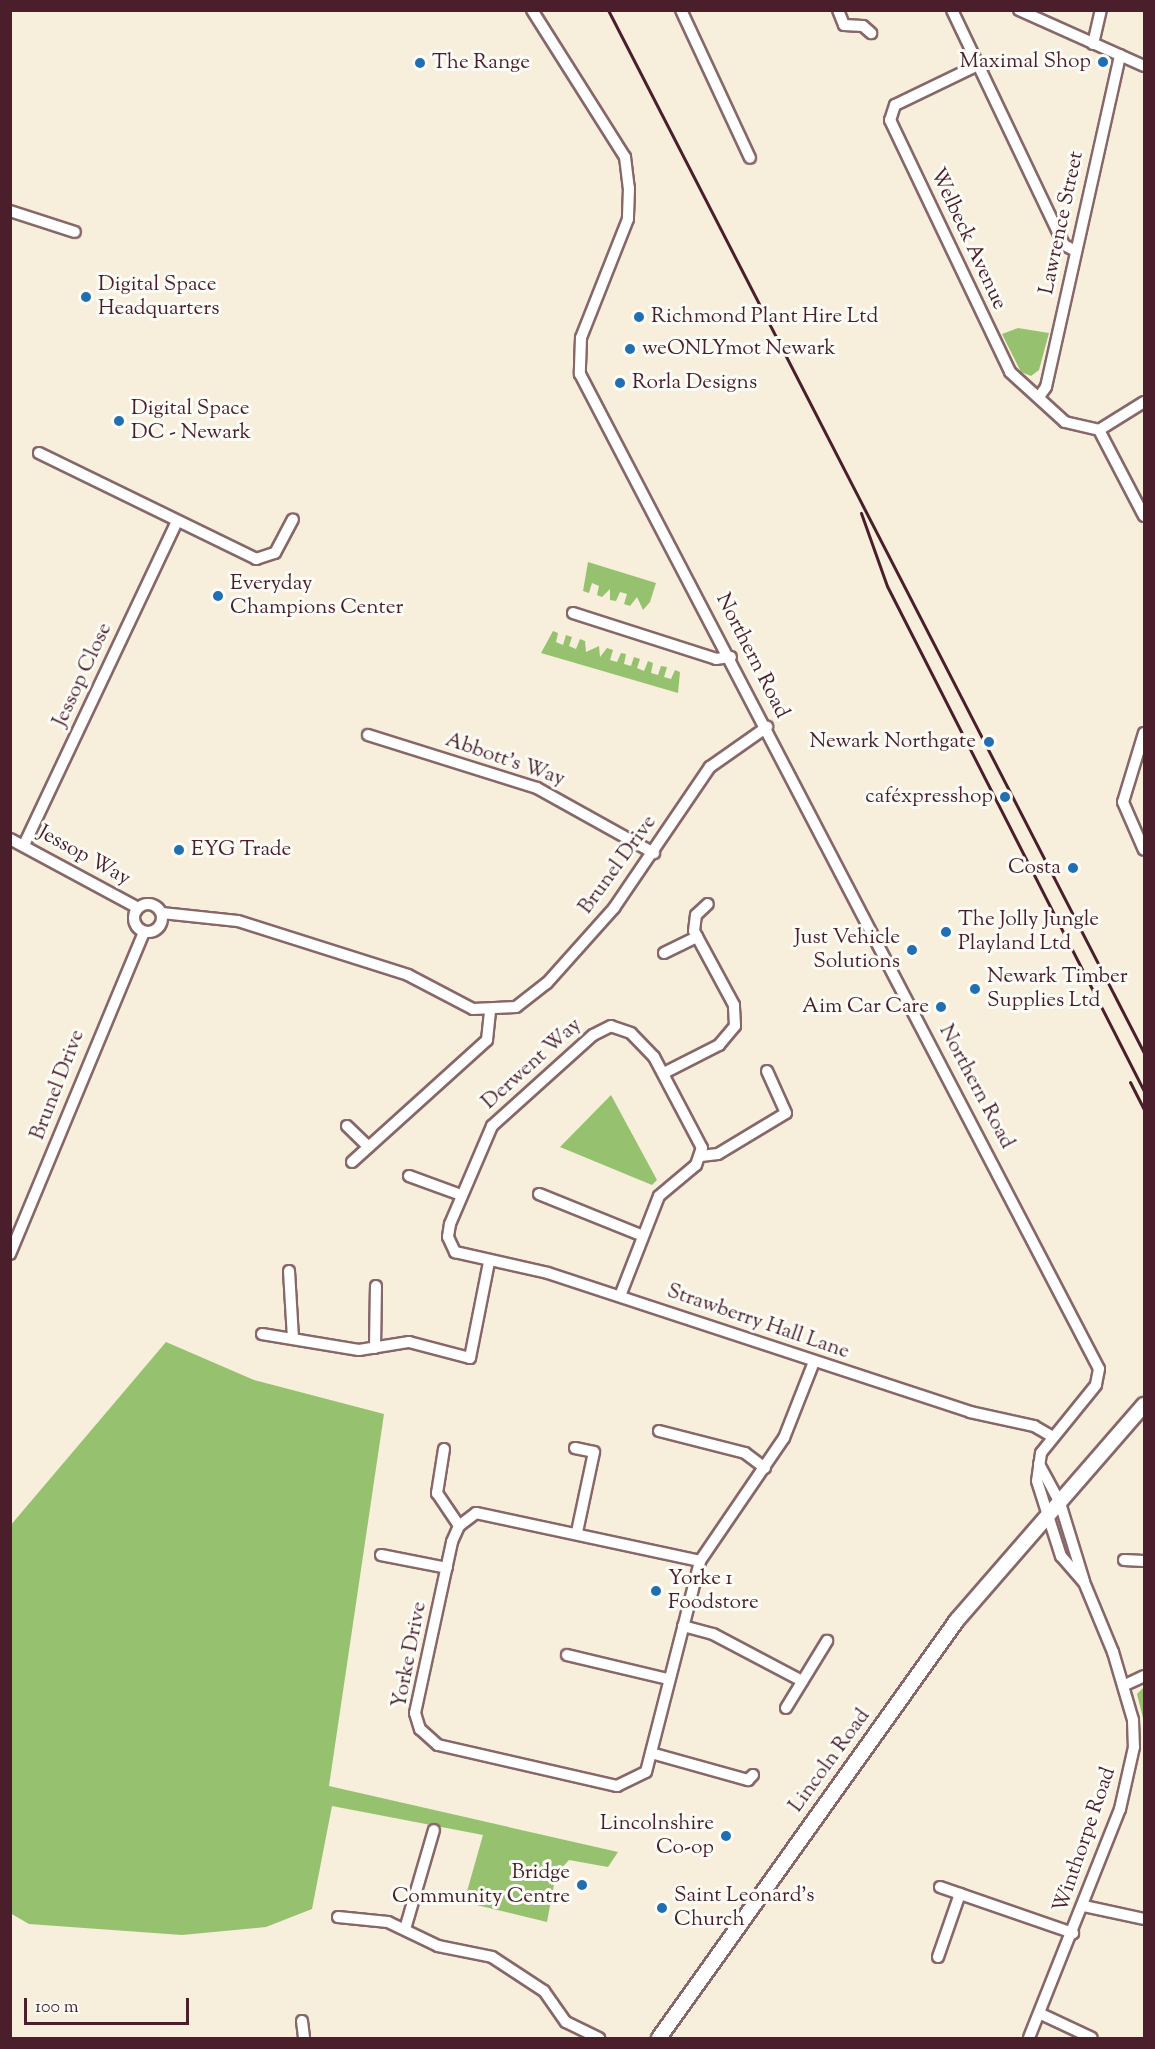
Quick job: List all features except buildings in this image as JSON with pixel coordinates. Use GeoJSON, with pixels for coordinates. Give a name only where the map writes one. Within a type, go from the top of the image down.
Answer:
{"type":"FeatureCollection","features":[{"type":"Feature","properties":{"kind":"main road","name":"Lincoln Road"},"geometry":{"type":"LineString","coordinates":[[659,2038],[957,1620],[1144,1405]]}},
{"type":"Feature","properties":{"kind":"street","name":"Northern Road"},"geometry":{"type":"LineString","coordinates":[[532,10],[625,157],[629,188],[628,219],[581,338],[580,374],[731,657],[1095,1356],[1096,1385],[1053,1437],[1039,1464],[1037,1481],[1046,1516]]}},
{"type":"Feature","properties":{"kind":"street"},"geometry":{"type":"LineString","coordinates":[[681,10],[750,158]]}},
{"type":"Feature","properties":{"kind":"street"},"geometry":{"type":"LineString","coordinates":[[838,10],[844,25],[871,33]]}},
{"type":"Feature","properties":{"kind":"street"},"geometry":{"type":"LineString","coordinates":[[952,10],[1064,245],[1076,251]]}},
{"type":"Feature","properties":{"kind":"street"},"geometry":{"type":"LineString","coordinates":[[1018,10],[1144,66]]}},
{"type":"Feature","properties":{"kind":"street"},"geometry":{"type":"LineString","coordinates":[[1093,44],[1101,10]]}},
{"type":"Feature","properties":{"kind":"street","name":"Lawrence Street"},"geometry":{"type":"LineString","coordinates":[[1039,397],[1046,387],[1120,55]]}},
{"type":"Feature","properties":{"kind":"street","name":"Welbeck Avenue"},"geometry":{"type":"LineString","coordinates":[[978,65],[895,105],[890,120],[1010,372],[1065,422],[1099,430]]}},
{"type":"Feature","properties":{"kind":"street"},"geometry":{"type":"LineString","coordinates":[[10,211],[75,232]]}},
{"type":"Feature","properties":{"kind":"street"},"geometry":{"type":"LineString","coordinates":[[1144,402],[1099,430],[1144,516]]}},
{"type":"Feature","properties":{"kind":"street"},"geometry":{"type":"LineString","coordinates":[[39,453],[177,522],[263,559],[280,546],[293,519]]}},
{"type":"Feature","properties":{"kind":"street","name":"Jessop Close"},"geometry":{"type":"LineString","coordinates":[[24,845],[177,522]]}},
{"type":"Feature","properties":{"kind":"street"},"geometry":{"type":"LineString","coordinates":[[573,613],[716,659],[731,657]]}},
{"type":"Feature","properties":{"kind":"street","name":"Brunel Drive"},"geometry":{"type":"LineString","coordinates":[[490,1012],[532,997],[600,925],[654,853],[710,767],[767,727]]}},
{"type":"Feature","properties":{"kind":"street"},"geometry":{"type":"LineString","coordinates":[[1144,733],[1130,777],[1125,811],[1144,850]]}},
{"type":"Feature","properties":{"kind":"street","name":"Abbott's Way"},"geometry":{"type":"LineString","coordinates":[[368,735],[537,788],[654,853]]}},
{"type":"Feature","properties":{"kind":"street","name":"Jessop Way"},"geometry":{"type":"LineString","coordinates":[[10,839],[138,908]]}},
{"type":"Feature","properties":{"kind":"street"},"geometry":{"type":"LineString","coordinates":[[162,913],[158,929],[144,933],[134,920],[138,908],[151,904],[162,913],[238,921],[408,975],[464,1006],[490,1012],[487,1040],[352,1162]]}},
{"type":"Feature","properties":{"kind":"street"},"geometry":{"type":"LineString","coordinates":[[664,1073],[719,1044],[735,1026],[734,1005],[697,937],[696,915],[708,904]]}},
{"type":"Feature","properties":{"kind":"street","name":"Brunel Drive"},"geometry":{"type":"LineString","coordinates":[[10,1254],[144,933]]}},
{"type":"Feature","properties":{"kind":"street"},"geometry":{"type":"LineString","coordinates":[[664,953],[697,937]]}},
{"type":"Feature","properties":{"kind":"street","name":"Derwent Way"},"geometry":{"type":"LineString","coordinates":[[450,1247],[450,1224],[492,1126],[598,1031],[611,1026],[631,1033],[664,1073],[700,1138],[701,1156]]}},
{"type":"Feature","properties":{"kind":"street"},"geometry":{"type":"LineString","coordinates":[[620,1296],[659,1196],[701,1156],[718,1154],[786,1113],[767,1071]]}},
{"type":"Feature","properties":{"kind":"street"},"geometry":{"type":"LineString","coordinates":[[347,1126],[369,1147]]}},
{"type":"Feature","properties":{"kind":"street"},"geometry":{"type":"LineString","coordinates":[[410,1176],[461,1196]]}},
{"type":"Feature","properties":{"kind":"street"},"geometry":{"type":"LineString","coordinates":[[539,1194],[644,1236]]}},
{"type":"Feature","properties":{"kind":"street","name":"Strawberry Hall Lane"},"geometry":{"type":"LineString","coordinates":[[450,1247],[464,1257],[620,1296],[970,1412],[1034,1426],[1053,1437]]}},
{"type":"Feature","properties":{"kind":"street"},"geometry":{"type":"LineString","coordinates":[[262,1334],[375,1348],[409,1342],[470,1358],[489,1262]]}},
{"type":"Feature","properties":{"kind":"street"},"geometry":{"type":"LineString","coordinates":[[289,1271],[293,1339]]}},
{"type":"Feature","properties":{"kind":"street"},"geometry":{"type":"LineString","coordinates":[[375,1348],[376,1286]]}},
{"type":"Feature","properties":{"kind":"street","name":"Yorke Drive"},"geometry":{"type":"LineString","coordinates":[[459,1526],[447,1568],[415,1713],[420,1729],[438,1745],[617,1786],[646,1772],[700,1561],[784,1438],[814,1362]]}},
{"type":"Feature","properties":{"kind":"street"},"geometry":{"type":"LineString","coordinates":[[659,1431],[745,1453],[765,1468]]}},
{"type":"Feature","properties":{"kind":"street"},"geometry":{"type":"LineString","coordinates":[[575,1448],[594,1452],[577,1532]]}},
{"type":"Feature","properties":{"kind":"street"},"geometry":{"type":"LineString","coordinates":[[444,1449],[436,1492],[459,1526],[476,1513],[577,1532],[700,1561]]}},
{"type":"Feature","properties":{"kind":"street"},"geometry":{"type":"LineString","coordinates":[[1039,1464],[1060,1503]]}},
{"type":"Feature","properties":{"kind":"street","name":"Winthorpe Road"},"geometry":{"type":"LineString","coordinates":[[1029,2038],[1041,2014],[1084,1906],[1128,1782],[1139,1738],[1125,1685],[1084,1582],[1060,1503]]}},
{"type":"Feature","properties":{"kind":"street","name":"Winthorpe Road"},"geometry":{"type":"LineString","coordinates":[[1046,1516],[1070,1571],[1084,1582]]}},
{"type":"Feature","properties":{"kind":"street"},"geometry":{"type":"LineString","coordinates":[[381,1555],[447,1568]]}},
{"type":"Feature","properties":{"kind":"street"},"geometry":{"type":"LineString","coordinates":[[1124,1560],[1144,1561]]}},
{"type":"Feature","properties":{"kind":"street"},"geometry":{"type":"LineString","coordinates":[[682,1626],[713,1634],[802,1681]]}},
{"type":"Feature","properties":{"kind":"street"},"geometry":{"type":"LineString","coordinates":[[786,1708],[827,1641]]}},
{"type":"Feature","properties":{"kind":"street"},"geometry":{"type":"LineString","coordinates":[[567,1655],[668,1679]]}},
{"type":"Feature","properties":{"kind":"street"},"geometry":{"type":"LineString","coordinates":[[1125,1685],[1144,1676]]}},
{"type":"Feature","properties":{"kind":"street"},"geometry":{"type":"LineString","coordinates":[[651,1753],[748,1780],[753,1775]]}},
{"type":"Feature","properties":{"kind":"street"},"geometry":{"type":"LineString","coordinates":[[405,1929],[434,1830]]}},
{"type":"Feature","properties":{"kind":"street"},"geometry":{"type":"LineString","coordinates":[[940,1887],[1073,1933]]}},
{"type":"Feature","properties":{"kind":"street"},"geometry":{"type":"LineString","coordinates":[[938,1957],[960,1894]]}},
{"type":"Feature","properties":{"kind":"street"},"geometry":{"type":"LineString","coordinates":[[1084,1906],[1144,1918]]}},
{"type":"Feature","properties":{"kind":"street"},"geometry":{"type":"LineString","coordinates":[[338,1917],[388,1922],[438,1946],[492,1957],[544,1991],[566,2022],[599,2038]]}},
{"type":"Feature","properties":{"kind":"street"},"geometry":{"type":"LineString","coordinates":[[1041,2014],[1092,2038]]}},
{"type":"Feature","properties":{"kind":"street"},"geometry":{"type":"LineString","coordinates":[[302,2021],[304,2038]]}},
{"type":"Feature","properties":{"kind":"green space"},"geometry":{"type":"Polygon","coordinates":[[[1018,328],[1049,333],[1039,370],[1031,376],[1021,372],[1002,334],[1018,328]]]}},
{"type":"Feature","properties":{"kind":"green space"},"geometry":{"type":"Polygon","coordinates":[[[588,562],[656,583],[650,602],[643,610],[637,597],[630,606],[624,604],[627,594],[620,592],[616,601],[610,600],[610,589],[602,597],[597,595],[599,586],[592,583],[589,593],[583,591],[588,562]]]}},
{"type":"Feature","properties":{"kind":"green space"},"geometry":{"type":"Polygon","coordinates":[[[553,631],[558,633],[556,642],[563,645],[566,635],[572,637],[569,646],[576,649],[580,639],[585,641],[586,652],[599,646],[600,657],[607,648],[613,650],[610,660],[617,662],[621,653],[626,654],[624,664],[631,666],[634,657],[640,659],[637,668],[644,671],[648,661],[653,663],[651,673],[658,675],[661,666],[667,667],[664,677],[671,679],[675,670],[680,672],[678,693],[541,653],[553,631]]]}},
{"type":"Feature","properties":{"kind":"green space"},"geometry":{"type":"Polygon","coordinates":[[[611,1095],[657,1180],[652,1185],[560,1147],[611,1095]]]}},
{"type":"Feature","properties":{"kind":"green space"},"geometry":{"type":"Polygon","coordinates":[[[166,1342],[254,1380],[384,1414],[329,1786],[618,1852],[608,1867],[569,1860],[556,1874],[547,1922],[464,1902],[483,1835],[332,1806],[312,1909],[266,1927],[182,1935],[29,1924],[10,1913],[10,1526],[166,1342]]]}},
{"type":"Feature","properties":{"kind":"green space"},"geometry":{"type":"Polygon","coordinates":[[[1144,1687],[1144,1722],[1137,1694],[1144,1687]]]}},
{"type":"Feature","properties":{"kind":"railway"},"geometry":{"type":"LineString","coordinates":[[608,10],[1144,1053]]}},
{"type":"Feature","properties":{"kind":"railway"},"geometry":{"type":"LineString","coordinates":[[861,513],[887,586],[1144,1091]]}},
{"type":"Feature","properties":{"kind":"railway"},"geometry":{"type":"LineString","coordinates":[[1130,1082],[1144,1109]]}},
{"type":"Feature","properties":{"kind":"place","name":"Maximal Shop"},"geometry":{"type":"Point","coordinates":[1103,62]}},
{"type":"Feature","properties":{"kind":"place","name":"The Range"},"geometry":{"type":"Point","coordinates":[420,63]}},
{"type":"Feature","properties":{"kind":"place","name":"Digital Space Headquarters"},"geometry":{"type":"Point","coordinates":[86,297]}},
{"type":"Feature","properties":{"kind":"place","name":"Richmond Plant Hire Ltd"},"geometry":{"type":"Point","coordinates":[639,317]}},
{"type":"Feature","properties":{"kind":"place","name":"weONLYmot Newark"},"geometry":{"type":"Point","coordinates":[630,349]}},
{"type":"Feature","properties":{"kind":"place","name":"Rorla Designs"},"geometry":{"type":"Point","coordinates":[620,383]}},
{"type":"Feature","properties":{"kind":"place","name":"Digital Space DC - Newark"},"geometry":{"type":"Point","coordinates":[119,421]}},
{"type":"Feature","properties":{"kind":"place","name":"Everyday Champions Center"},"geometry":{"type":"Point","coordinates":[218,596]}},
{"type":"Feature","properties":{"kind":"place","name":"Newark Northgate"},"geometry":{"type":"Point","coordinates":[989,742]}},
{"type":"Feature","properties":{"kind":"place","name":"caféxpresshop"},"geometry":{"type":"Point","coordinates":[1005,797]}},
{"type":"Feature","properties":{"kind":"place","name":"EYG Trade"},"geometry":{"type":"Point","coordinates":[179,850]}},
{"type":"Feature","properties":{"kind":"place","name":"Costa"},"geometry":{"type":"Point","coordinates":[1073,868]}},
{"type":"Feature","properties":{"kind":"place","name":"The Jolly Jungle Playland Ltd"},"geometry":{"type":"Point","coordinates":[946,932]}},
{"type":"Feature","properties":{"kind":"place","name":"Just Vehicle Solutions"},"geometry":{"type":"Point","coordinates":[912,950]}},
{"type":"Feature","properties":{"kind":"place","name":"Newark Timber Supplies Ltd"},"geometry":{"type":"Point","coordinates":[975,989]}},
{"type":"Feature","properties":{"kind":"place","name":"Aim Car Care"},"geometry":{"type":"Point","coordinates":[941,1007]}},
{"type":"Feature","properties":{"kind":"place","name":"Yorke 1 Foodstore"},"geometry":{"type":"Point","coordinates":[656,1591]}},
{"type":"Feature","properties":{"kind":"place","name":"Lincolnshire Co-op"},"geometry":{"type":"Point","coordinates":[726,1836]}},
{"type":"Feature","properties":{"kind":"place","name":"Bridge Community Centre"},"geometry":{"type":"Point","coordinates":[582,1885]}},
{"type":"Feature","properties":{"kind":"place","name":"Saint Leonard's Church"},"geometry":{"type":"Point","coordinates":[662,1908]}}]}
